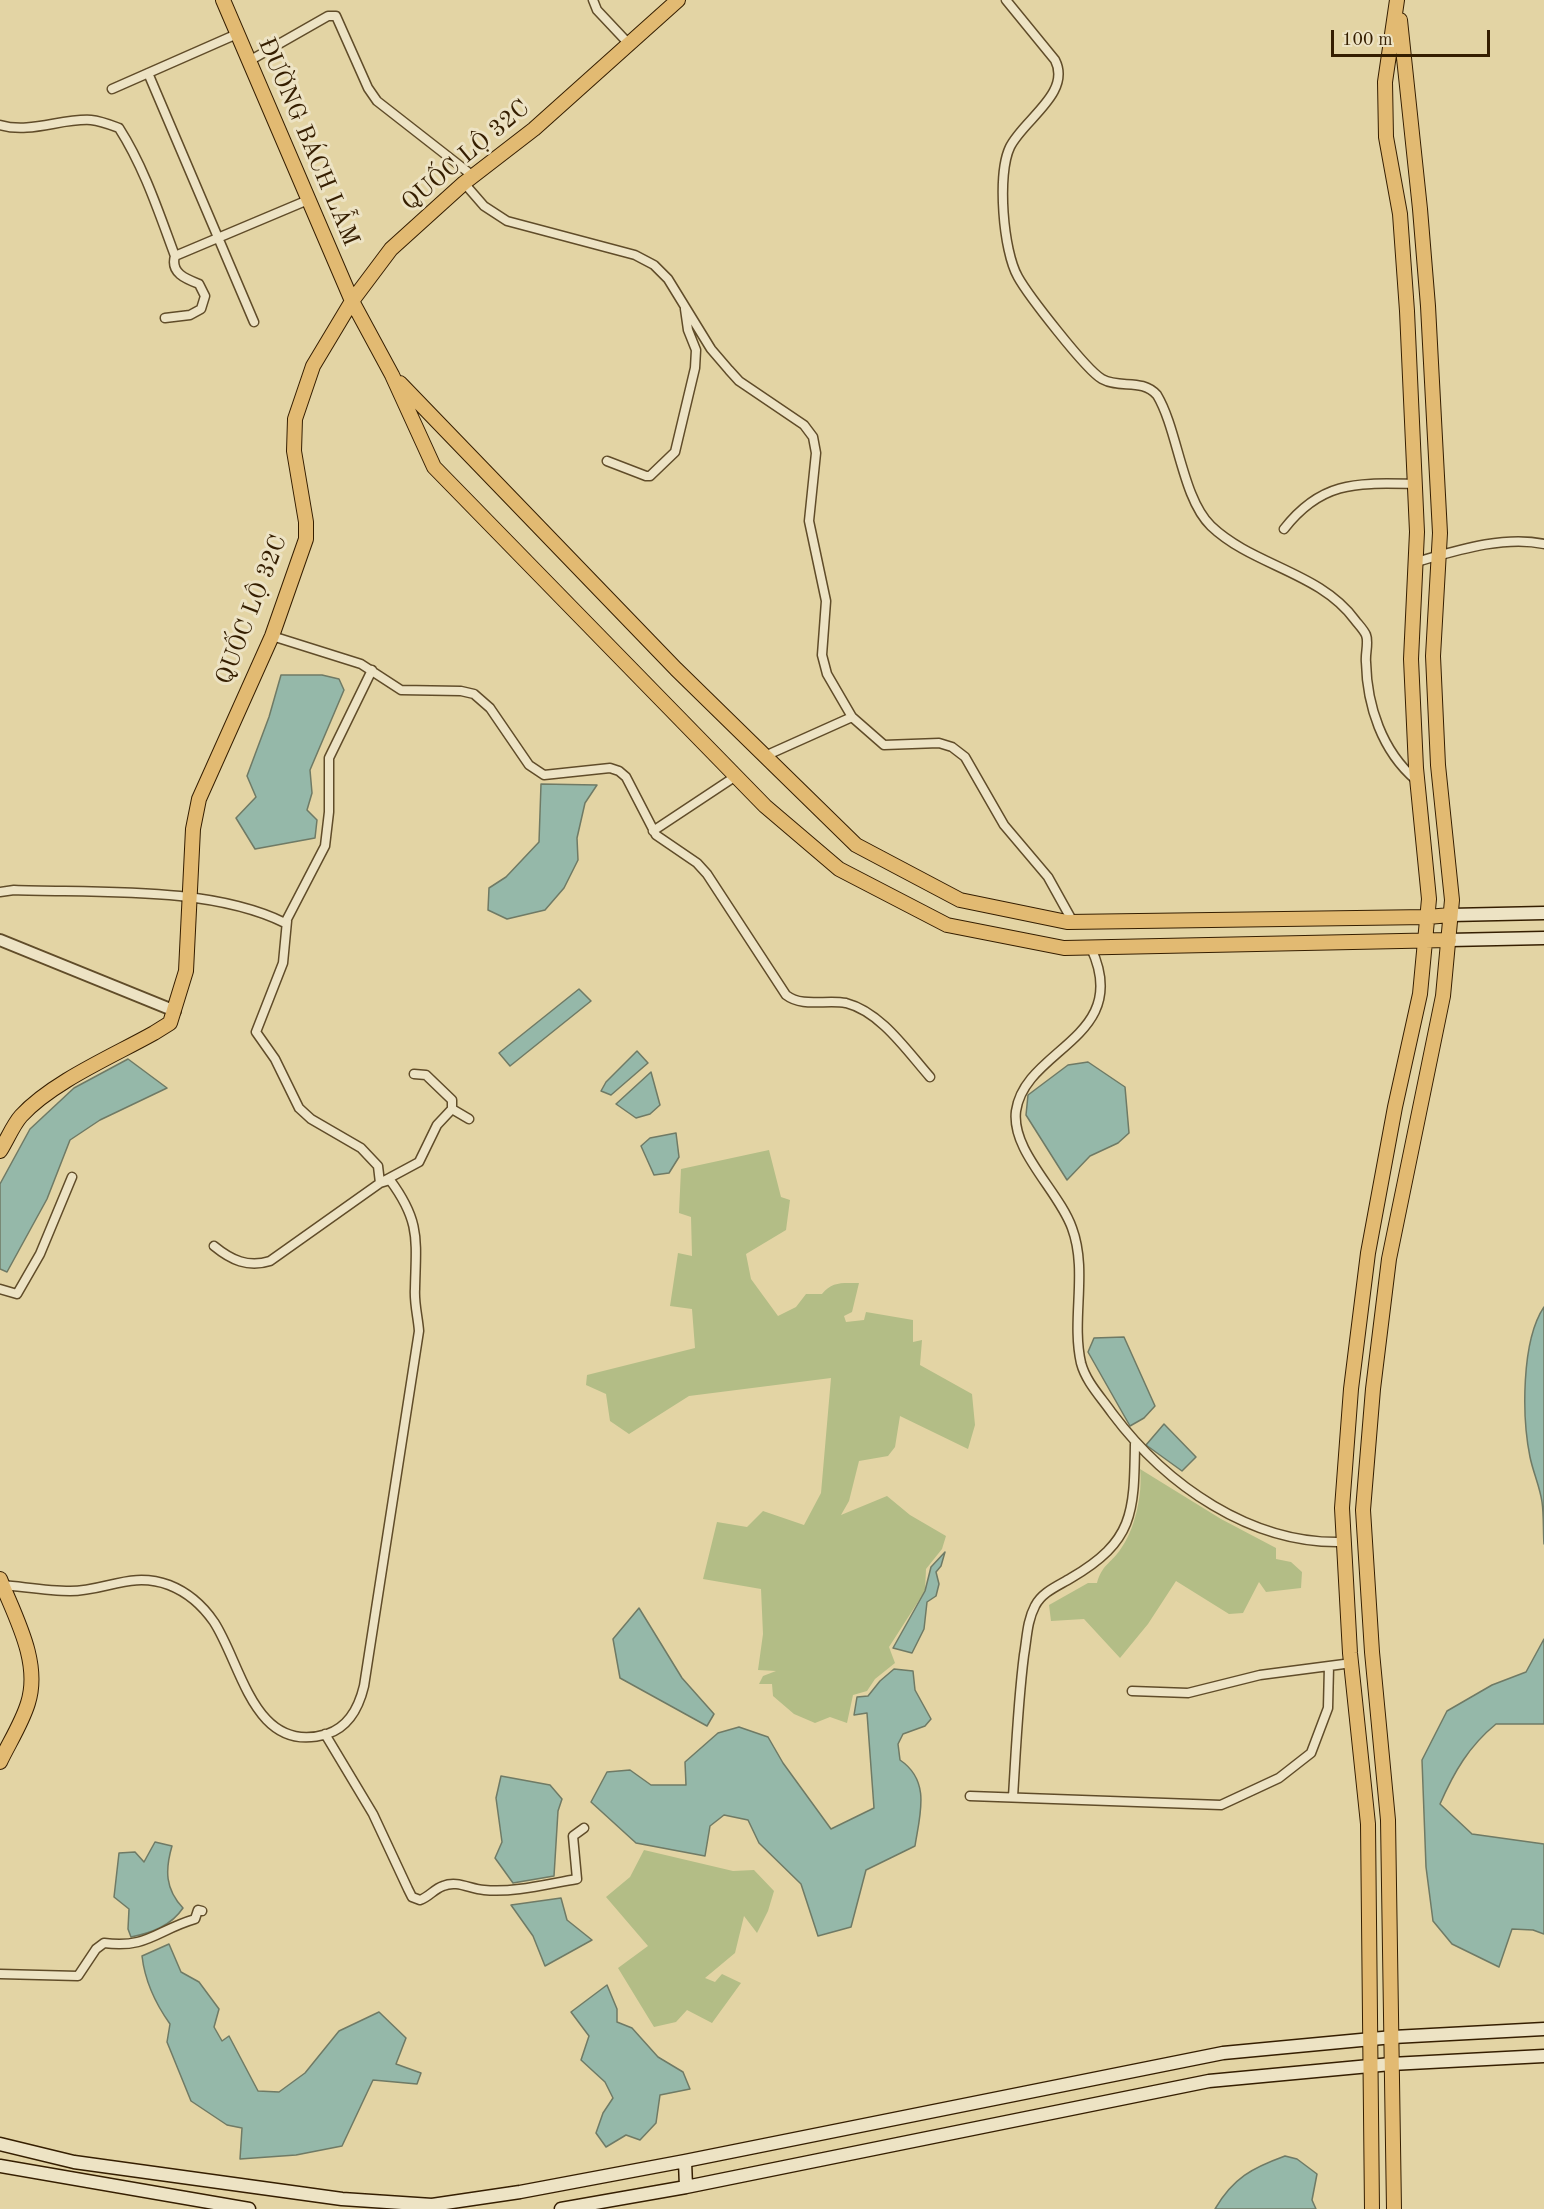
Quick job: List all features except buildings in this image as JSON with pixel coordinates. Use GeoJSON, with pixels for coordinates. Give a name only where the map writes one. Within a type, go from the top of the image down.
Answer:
{"type":"FeatureCollection","features":[{"type":"Feature","properties":{"kind":"main road","name":"ĐƯỜNG BÁCH LẪM"},"geometry":{"type":"LineString","coordinates":[[223,0],[352,301],[392,375]]}},
{"type":"Feature","properties":{"kind":"main road","name":"QUỐC LỘ 32C"},"geometry":{"type":"LineString","coordinates":[[0,1151],[20,1117],[35,1102],[52,1089],[170,1023],[175,1011],[186,971],[193,829],[199,799],[272,636],[304,549],[307,531],[294,443],[297,409],[313,366],[352,301],[391,249],[468,179],[534,129],[678,0]]}},
{"type":"Feature","properties":{"kind":"main road"},"geometry":{"type":"LineString","coordinates":[[1372,2209],[1368,1824],[1352,1663],[1342,1508],[1351,1389],[1368,1253],[1395,1107],[1420,994],[1430,898],[1417,780],[1411,659],[1416,562],[1415,484],[1400,214],[1386,137],[1385,82],[1397,0]]}},
{"type":"Feature","properties":{"kind":"main road"},"geometry":{"type":"LineString","coordinates":[[1394,2209],[1389,1820],[1372,1652],[1363,1510],[1373,1389],[1389,1259],[1443,996],[1452,900],[1438,765],[1433,656],[1440,533],[1426,285],[1397,0]]}},
{"type":"Feature","properties":{"kind":"main road"},"geometry":{"type":"LineString","coordinates":[[392,375],[676,669],[856,845],[960,900],[1073,922],[1544,913]]}},
{"type":"Feature","properties":{"kind":"main road"},"geometry":{"type":"LineString","coordinates":[[392,375],[434,467],[765,806],[839,869],[947,925],[1064,948],[1543,939]]}},
{"type":"Feature","properties":{"kind":"main road"},"geometry":{"type":"LineString","coordinates":[[0,1762],[28,1703],[33,1677],[31,1662],[1,1582]]}},
{"type":"Feature","properties":{"kind":"main road"},"geometry":{"type":"LineString","coordinates":[[0,2144],[86,2164],[342,2199],[432,2205],[520,2192],[685,2161],[1223,2053],[1391,2037],[1544,2029]]}},
{"type":"Feature","properties":{"kind":"main road"},"geometry":{"type":"LineString","coordinates":[[561,2209],[686,2187],[1209,2081],[1391,2064],[1544,2056]]}},
{"type":"Feature","properties":{"kind":"main road"},"geometry":{"type":"LineString","coordinates":[[685,2161],[686,2187]]}},
{"type":"Feature","properties":{"kind":"main road"},"geometry":{"type":"LineString","coordinates":[[0,2166],[249,2209]]}},
{"type":"Feature","properties":{"kind":"street"},"geometry":{"type":"LineString","coordinates":[[593,0],[597,10],[629,44]]}},
{"type":"Feature","properties":{"kind":"street"},"geometry":{"type":"LineString","coordinates":[[1006,0],[1055,60],[1059,72],[1053,93],[1015,138],[1006,159],[1005,237],[1013,268],[1024,287],[1094,374],[1116,384],[1144,386],[1157,395],[1198,508],[1211,526],[1277,567],[1327,591],[1367,635],[1365,663],[1373,708],[1382,738],[1401,767],[1417,780]]}},
{"type":"Feature","properties":{"kind":"street"},"geometry":{"type":"LineString","coordinates":[[249,61],[328,16],[336,16],[368,88],[377,101],[468,179],[484,206],[507,220],[645,260],[668,279],[711,349],[729,370],[740,381],[804,425],[813,437],[816,453],[809,521],[826,601],[822,655],[827,674],[852,717],[877,741],[884,744],[939,743],[952,747],[964,757],[1005,825],[1048,877],[1073,922]]}},
{"type":"Feature","properties":{"kind":"street"},"geometry":{"type":"LineString","coordinates":[[112,89],[237,34]]}},
{"type":"Feature","properties":{"kind":"street"},"geometry":{"type":"LineString","coordinates":[[148,73],[254,322]]}},
{"type":"Feature","properties":{"kind":"street"},"geometry":{"type":"LineString","coordinates":[[0,125],[8,128],[90,120],[119,128],[138,163],[175,256],[174,270],[185,279],[199,284],[205,296],[201,309],[190,315],[165,318]]}},
{"type":"Feature","properties":{"kind":"street"},"geometry":{"type":"LineString","coordinates":[[175,256],[308,200]]}},
{"type":"Feature","properties":{"kind":"street"},"geometry":{"type":"LineString","coordinates":[[607,461],[650,476],[675,452],[695,368],[696,350],[688,330],[684,305]]}},
{"type":"Feature","properties":{"kind":"street"},"geometry":{"type":"LineString","coordinates":[[1284,528],[1320,494],[1344,485],[1415,484]]}},
{"type":"Feature","properties":{"kind":"street"},"geometry":{"type":"LineString","coordinates":[[1416,562],[1508,543],[1544,544]]}},
{"type":"Feature","properties":{"kind":"street"},"geometry":{"type":"LineString","coordinates":[[272,636],[355,662],[372,670],[401,690],[462,691],[480,698],[529,765],[544,775],[610,768],[619,771],[626,777],[653,831],[663,843],[697,864],[708,874],[786,995],[800,1002],[842,1003],[863,1010],[896,1038],[930,1077]]}},
{"type":"Feature","properties":{"kind":"street"},"geometry":{"type":"LineString","coordinates":[[285,923],[325,846],[329,812],[328,758],[372,670]]}},
{"type":"Feature","properties":{"kind":"street"},"geometry":{"type":"LineString","coordinates":[[765,756],[852,717]]}},
{"type":"Feature","properties":{"kind":"street"},"geometry":{"type":"LineString","coordinates":[[653,831],[736,776]]}},
{"type":"Feature","properties":{"kind":"street"},"geometry":{"type":"LineString","coordinates":[[0,891],[191,897],[259,912],[285,923],[287,921],[283,963],[256,1032],[275,1059],[294,1102],[311,1119],[361,1148],[378,1166],[380,1183]]}},
{"type":"Feature","properties":{"kind":"street"},"geometry":{"type":"LineString","coordinates":[[0,940],[175,1011]]}},
{"type":"Feature","properties":{"kind":"street"},"geometry":{"type":"LineString","coordinates":[[1092,948],[1100,978],[1097,1001],[1092,1016],[1073,1041],[1026,1086],[1019,1100],[1016,1123],[1023,1146],[1060,1202],[1077,1244],[1080,1352],[1085,1374],[1136,1444],[1163,1469],[1198,1496],[1234,1516],[1279,1536],[1314,1543],[1344,1542]]}},
{"type":"Feature","properties":{"kind":"street"},"geometry":{"type":"LineString","coordinates":[[214,1246],[226,1256],[242,1263],[258,1265],[270,1261],[380,1183],[419,1162],[437,1125],[452,1109],[452,1100],[426,1075],[414,1074]]}},
{"type":"Feature","properties":{"kind":"street"},"geometry":{"type":"LineString","coordinates":[[452,1109],[469,1119]]}},
{"type":"Feature","properties":{"kind":"street"},"geometry":{"type":"LineString","coordinates":[[0,1289],[17,1294],[40,1254],[72,1178]]}},
{"type":"Feature","properties":{"kind":"street"},"geometry":{"type":"LineString","coordinates":[[1,1582],[70,1591],[133,1580],[169,1586],[194,1600],[213,1621],[241,1682],[260,1712],[272,1724],[299,1737],[325,1734],[345,1724],[361,1701],[418,1351],[415,1230],[410,1211],[390,1180],[380,1183]]}},
{"type":"Feature","properties":{"kind":"street"},"geometry":{"type":"LineString","coordinates":[[1013,1797],[1020,1683],[1031,1616],[1042,1595],[1092,1566],[1104,1556],[1122,1533],[1133,1505],[1136,1444]]}},
{"type":"Feature","properties":{"kind":"street"},"geometry":{"type":"LineString","coordinates":[[1132,1691],[1188,1692],[1260,1675],[1352,1663]]}},
{"type":"Feature","properties":{"kind":"street"},"geometry":{"type":"LineString","coordinates":[[970,1796],[1221,1804],[1279,1778],[1311,1753],[1328,1708],[1329,1665]]}},
{"type":"Feature","properties":{"kind":"street"},"geometry":{"type":"LineString","coordinates":[[325,1734],[373,1814],[412,1897],[420,1900],[430,1897],[442,1886],[457,1884],[484,1890],[520,1889],[576,1879],[573,1836],[584,1827]]}},
{"type":"Feature","properties":{"kind":"street"},"geometry":{"type":"LineString","coordinates":[[0,1974],[78,1976],[96,1949],[104,1943],[124,1946],[151,1940],[169,1926],[195,1919],[198,1910],[202,1911]]}},
{"type":"Feature","properties":{"kind":"green space"},"geometry":{"type":"Polygon","coordinates":[[[769,1150],[781,1197],[790,1200],[786,1230],[746,1254],[751,1279],[778,1316],[796,1307],[806,1294],[822,1294],[838,1284],[859,1283],[852,1312],[844,1316],[846,1322],[864,1320],[866,1312],[913,1320],[913,1342],[922,1340],[920,1365],[972,1394],[975,1425],[968,1449],[900,1416],[895,1447],[888,1456],[859,1461],[849,1501],[841,1515],[887,1496],[910,1515],[946,1536],[942,1549],[926,1569],[925,1591],[889,1647],[895,1663],[875,1679],[867,1691],[853,1695],[847,1723],[830,1717],[815,1723],[794,1714],[773,1696],[772,1684],[759,1684],[763,1676],[776,1671],[758,1670],[763,1634],[761,1589],[703,1579],[717,1522],[747,1527],[763,1511],[804,1525],[821,1493],[831,1378],[689,1396],[629,1434],[610,1421],[606,1394],[586,1385],[587,1375],[695,1348],[692,1309],[670,1306],[678,1253],[692,1256],[691,1217],[679,1213],[681,1169],[769,1150]]]}},
{"type":"Feature","properties":{"kind":"green space"},"geometry":{"type":"Polygon","coordinates":[[[1140,1469],[1221,1519],[1276,1548],[1276,1559],[1291,1562],[1302,1572],[1301,1588],[1266,1592],[1259,1582],[1243,1613],[1229,1614],[1176,1581],[1148,1624],[1120,1658],[1084,1619],[1051,1621],[1049,1605],[1088,1583],[1097,1583],[1104,1568],[1125,1542],[1137,1511],[1140,1469]]]}},
{"type":"Feature","properties":{"kind":"green space"},"geometry":{"type":"Polygon","coordinates":[[[644,1850],[733,1871],[754,1870],[774,1891],[768,1911],[757,1933],[744,1916],[735,1953],[705,1978],[715,1982],[722,1974],[741,1983],[712,2023],[687,2010],[676,2022],[654,2027],[618,1968],[648,1946],[606,1897],[630,1877],[644,1850]]]}},
{"type":"Feature","properties":{"kind":"shaded area"},"geometry":{"type":"Polygon","coordinates":[[[281,675],[322,675],[339,679],[344,690],[310,770],[312,793],[307,810],[317,820],[315,838],[255,849],[236,818],[256,797],[247,776],[269,717],[281,675]]]}},
{"type":"Feature","properties":{"kind":"shaded area"},"geometry":{"type":"Polygon","coordinates":[[[541,784],[597,785],[585,803],[577,838],[578,860],[564,888],[545,910],[507,919],[488,910],[489,888],[506,877],[539,842],[541,784]]]}},
{"type":"Feature","properties":{"kind":"shaded area"},"geometry":{"type":"Polygon","coordinates":[[[579,989],[591,1001],[510,1066],[499,1053],[579,989]]]}},
{"type":"Feature","properties":{"kind":"shaded area"},"geometry":{"type":"Polygon","coordinates":[[[637,1051],[648,1063],[611,1095],[601,1091],[606,1082],[637,1051]]]}},
{"type":"Feature","properties":{"kind":"shaded area"},"geometry":{"type":"Polygon","coordinates":[[[128,1059],[167,1088],[100,1120],[70,1140],[47,1199],[7,1272],[0,1269],[0,1184],[30,1129],[74,1088],[128,1059]]]}},
{"type":"Feature","properties":{"kind":"shaded area"},"geometry":{"type":"Polygon","coordinates":[[[1088,1062],[1125,1087],[1129,1133],[1118,1143],[1090,1156],[1067,1180],[1026,1115],[1028,1095],[1068,1065],[1088,1062]]]}},
{"type":"Feature","properties":{"kind":"shaded area"},"geometry":{"type":"Polygon","coordinates":[[[651,1072],[660,1105],[650,1114],[636,1118],[616,1104],[651,1072]]]}},
{"type":"Feature","properties":{"kind":"shaded area"},"geometry":{"type":"Polygon","coordinates":[[[676,1133],[679,1157],[669,1173],[654,1175],[641,1146],[650,1138],[676,1133]]]}},
{"type":"Feature","properties":{"kind":"shaded area"},"geometry":{"type":"Polygon","coordinates":[[[1544,1307],[1544,1544],[1542,1502],[1527,1441],[1525,1380],[1531,1339],[1544,1307]]]}},
{"type":"Feature","properties":{"kind":"shaded area"},"geometry":{"type":"Polygon","coordinates":[[[1124,1337],[1155,1406],[1144,1418],[1130,1426],[1088,1352],[1094,1338],[1124,1337]]]}},
{"type":"Feature","properties":{"kind":"shaded area"},"geometry":{"type":"Polygon","coordinates":[[[1164,1424],[1196,1457],[1182,1471],[1146,1445],[1164,1424]]]}},
{"type":"Feature","properties":{"kind":"shaded area"},"geometry":{"type":"Polygon","coordinates":[[[945,1552],[941,1566],[936,1572],[939,1584],[936,1596],[927,1602],[924,1629],[912,1653],[893,1648],[925,1591],[931,1567],[945,1552]]]}},
{"type":"Feature","properties":{"kind":"shaded area"},"geometry":{"type":"Polygon","coordinates":[[[639,1608],[682,1678],[714,1714],[707,1726],[620,1678],[613,1639],[639,1608]]]}},
{"type":"Feature","properties":{"kind":"shaded area"},"geometry":{"type":"Polygon","coordinates":[[[1544,1639],[1544,1724],[1496,1724],[1486,1732],[1463,1760],[1440,1804],[1472,1834],[1544,1844],[1544,1934],[1533,1930],[1512,1929],[1499,1967],[1452,1944],[1433,1921],[1426,1867],[1422,1760],[1447,1711],[1492,1685],[1526,1672],[1544,1639]]]}},
{"type":"Feature","properties":{"kind":"shaded area"},"geometry":{"type":"Polygon","coordinates":[[[894,1669],[913,1671],[915,1690],[931,1719],[925,1726],[903,1734],[898,1744],[900,1760],[910,1768],[920,1788],[921,1810],[915,1846],[866,1870],[851,1927],[818,1936],[801,1884],[759,1843],[748,1820],[724,1815],[710,1826],[705,1856],[636,1843],[591,1802],[607,1772],[630,1770],[651,1785],[686,1785],[685,1762],[718,1733],[739,1727],[768,1737],[783,1763],[831,1829],[874,1808],[867,1713],[854,1715],[857,1697],[868,1696],[894,1669]]]}},
{"type":"Feature","properties":{"kind":"shaded area"},"geometry":{"type":"Polygon","coordinates":[[[501,1776],[550,1785],[562,1799],[558,1811],[554,1876],[513,1883],[495,1858],[502,1842],[496,1798],[501,1776]]]}},
{"type":"Feature","properties":{"kind":"shaded area"},"geometry":{"type":"Polygon","coordinates":[[[155,1842],[172,1846],[168,1863],[168,1879],[173,1894],[183,1908],[173,1920],[160,1928],[131,1937],[128,1929],[129,1909],[114,1897],[119,1853],[135,1852],[144,1862],[155,1842]]]}},
{"type":"Feature","properties":{"kind":"shaded area"},"geometry":{"type":"Polygon","coordinates":[[[561,1898],[567,1920],[592,1940],[545,1966],[533,1936],[511,1905],[561,1898]]]}},
{"type":"Feature","properties":{"kind":"shaded area"},"geometry":{"type":"Polygon","coordinates":[[[169,1944],[181,1972],[199,1982],[219,2009],[214,2027],[222,2041],[229,2036],[258,2091],[279,2092],[305,2073],[339,2031],[379,2012],[406,2038],[396,2064],[421,2073],[417,2084],[373,2080],[342,2146],[296,2155],[240,2159],[242,2128],[227,2125],[191,2101],[167,2042],[170,2024],[151,1992],[142,1956],[169,1944]]]}},
{"type":"Feature","properties":{"kind":"shaded area"},"geometry":{"type":"Polygon","coordinates":[[[607,1985],[617,2009],[617,2022],[632,2028],[658,2057],[683,2072],[690,2089],[660,2095],[656,2123],[640,2140],[626,2135],[606,2147],[596,2133],[603,2113],[613,2098],[605,2082],[581,2060],[589,2036],[571,2012],[607,1985]]]}},
{"type":"Feature","properties":{"kind":"shaded area"},"geometry":{"type":"Polygon","coordinates":[[[1285,2156],[1297,2159],[1317,2174],[1312,2200],[1316,2209],[1215,2209],[1229,2189],[1244,2175],[1285,2156]]]}}]}
